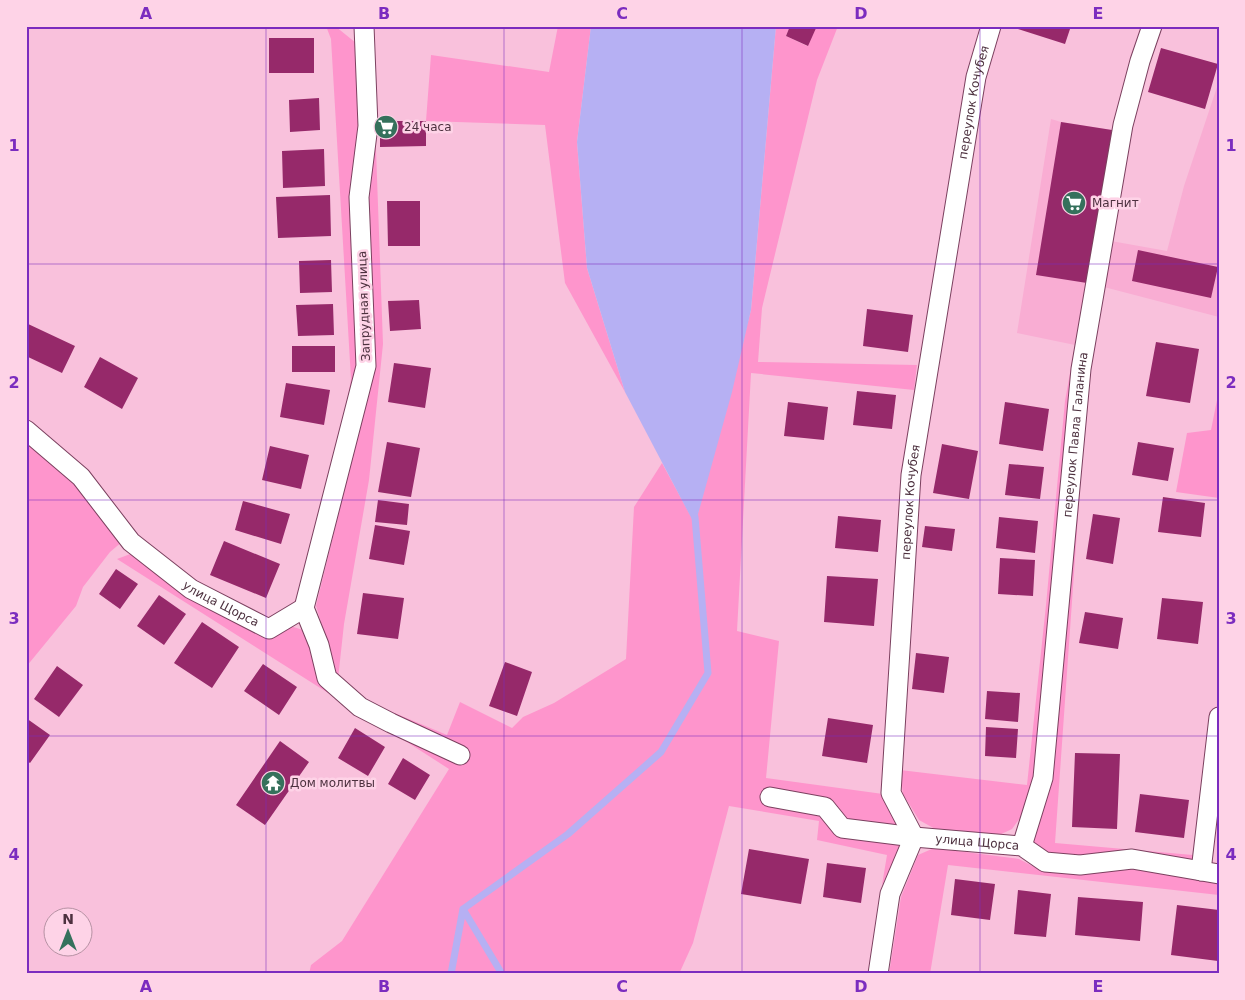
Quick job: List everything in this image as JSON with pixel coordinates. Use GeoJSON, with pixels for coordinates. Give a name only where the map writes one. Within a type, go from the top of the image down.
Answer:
{"type":"FeatureCollection","features":[{"type":"Feature","properties":{"kind":"street","name":"Запрудная улица"},"geometry":{"type":"LineString","coordinates":[[304,608],[366,366],[359,197],[368,126],[364,26]]}},
{"type":"Feature","properties":{"kind":"street","name":"переулок Кочубея"},"geometry":{"type":"LineString","coordinates":[[914,837],[891,793],[911,475],[976,77],[991,26]]}},
{"type":"Feature","properties":{"kind":"street","name":"переулок Павла Галанина"},"geometry":{"type":"LineString","coordinates":[[1022,846],[1043,778],[1081,369],[1123,125],[1140,61],[1152,26]]}},
{"type":"Feature","properties":{"kind":"street","name":"улица Щорса"},"geometry":{"type":"LineString","coordinates":[[26,430],[81,477],[131,542],[190,589],[269,629],[304,608]]}},
{"type":"Feature","properties":{"kind":"street"},"geometry":{"type":"LineString","coordinates":[[304,608],[319,645],[327,678],[360,707],[460,754]]}},
{"type":"Feature","properties":{"kind":"street"},"geometry":{"type":"LineString","coordinates":[[1210,873],[1219,717]]}},
{"type":"Feature","properties":{"kind":"street","name":"улица Щорса"},"geometry":{"type":"LineString","coordinates":[[770,798],[825,807],[842,828],[914,837],[1022,846],[1045,862],[1080,865],[1132,859],[1210,873]]}},
{"type":"Feature","properties":{"kind":"street"},"geometry":{"type":"LineString","coordinates":[[878,974],[890,894],[914,837]]}},
{"type":"Feature","properties":{"kind":"shaded area"},"geometry":{"type":"Polygon","coordinates":[[[326,26],[335,26],[356,43],[362,124],[358,364],[339,450],[351,379],[331,39],[326,26]]]}},
{"type":"Feature","properties":{"kind":"shaded area"},"geometry":{"type":"Polygon","coordinates":[[[558,26],[591,26],[577,142],[587,268],[625,392],[565,283],[545,125],[426,121],[431,55],[549,72],[558,26]]]}},
{"type":"Feature","properties":{"kind":"shaded area"},"geometry":{"type":"Polygon","coordinates":[[[591,26],[776,26],[751,310],[732,392],[695,525],[625,392],[587,268],[577,142],[591,26]]]}},
{"type":"Feature","properties":{"kind":"shaded area"},"geometry":{"type":"Polygon","coordinates":[[[776,26],[790,26],[786,36],[807,46],[817,26],[838,26],[817,80],[762,308],[758,362],[917,365],[914,390],[751,373],[737,631],[779,641],[766,778],[883,794],[902,827],[847,820],[821,814],[837,833],[903,846],[882,885],[887,855],[817,840],[819,821],[729,806],[693,943],[679,974],[309,974],[311,965],[342,941],[449,769],[365,715],[361,699],[447,735],[460,702],[512,728],[523,717],[554,703],[626,659],[634,507],[662,463],[695,524],[751,310],[776,26]]]}},
{"type":"Feature","properties":{"kind":"shaded area"},"geometry":{"type":"Polygon","coordinates":[[[1219,81],[1219,317],[1104,287],[1111,241],[1167,251],[1184,186],[1219,81]]]}},
{"type":"Feature","properties":{"kind":"shaded area","name":"Магнит"},"geometry":{"type":"Polygon","coordinates":[[[1051,119],[1112,130],[1075,345],[1017,333],[1051,119]]]}},
{"type":"Feature","properties":{"kind":"shaded area"},"geometry":{"type":"Polygon","coordinates":[[[375,122],[383,344],[369,480],[344,624],[338,679],[316,606],[375,365],[368,198],[375,122]]]}},
{"type":"Feature","properties":{"kind":"shaded area"},"geometry":{"type":"Polygon","coordinates":[[[1075,345],[1036,777],[1020,818],[1012,829],[995,837],[937,830],[919,820],[903,794],[900,770],[1027,785],[1065,401],[1075,345]]]}},
{"type":"Feature","properties":{"kind":"shaded area"},"geometry":{"type":"Polygon","coordinates":[[[1219,390],[1219,498],[1176,492],[1187,433],[1211,430],[1219,390]]]}},
{"type":"Feature","properties":{"kind":"shaded area"},"geometry":{"type":"Polygon","coordinates":[[[1084,431],[1055,843],[1193,855],[1202,798],[1196,865],[1081,860],[1047,856],[1030,842],[1084,431]]]}},
{"type":"Feature","properties":{"kind":"shaded area"},"geometry":{"type":"Polygon","coordinates":[[[26,438],[77,482],[123,541],[110,552],[83,587],[76,606],[26,667],[26,438]]]}},
{"type":"Feature","properties":{"kind":"shaded area"},"geometry":{"type":"Polygon","coordinates":[[[133,553],[187,594],[303,630],[336,698],[117,559],[133,553]]]}},
{"type":"Feature","properties":{"kind":"shaded area"},"geometry":{"type":"Polygon","coordinates":[[[934,848],[1019,859],[1044,872],[1088,872],[1132,866],[1219,883],[1219,895],[948,865],[930,974],[889,974],[901,897],[918,855],[934,848]]]}},
{"type":"Feature","properties":{"kind":"building"},"geometry":{"type":"Polygon","coordinates":[[[790,26],[817,26],[808,46],[786,36],[790,26]]]}},
{"type":"Feature","properties":{"kind":"building"},"geometry":{"type":"Polygon","coordinates":[[[1018,26],[1071,26],[1065,44],[1018,29],[1018,26]]]}},
{"type":"Feature","properties":{"kind":"building"},"geometry":{"type":"Polygon","coordinates":[[[269,38],[314,38],[314,73],[269,73],[269,38]]]}},
{"type":"Feature","properties":{"kind":"building"},"geometry":{"type":"Polygon","coordinates":[[[1161,48],[1218,64],[1205,109],[1148,92],[1161,48]]]}},
{"type":"Feature","properties":{"kind":"building"},"geometry":{"type":"Polygon","coordinates":[[[319,98],[320,130],[290,132],[289,100],[319,98]]]}},
{"type":"Feature","properties":{"kind":"building"},"geometry":{"type":"Polygon","coordinates":[[[380,121],[426,121],[426,146],[380,147],[380,121]]]}},
{"type":"Feature","properties":{"kind":"building","name":"Магнит"},"geometry":{"type":"Polygon","coordinates":[[[1061,122],[1112,130],[1087,283],[1036,275],[1061,122]]]}},
{"type":"Feature","properties":{"kind":"building"},"geometry":{"type":"Polygon","coordinates":[[[324,149],[325,186],[283,188],[282,151],[324,149]]]}},
{"type":"Feature","properties":{"kind":"building"},"geometry":{"type":"Polygon","coordinates":[[[330,195],[331,236],[278,238],[276,197],[330,195]]]}},
{"type":"Feature","properties":{"kind":"building"},"geometry":{"type":"Polygon","coordinates":[[[387,201],[420,201],[420,246],[388,246],[387,201]]]}},
{"type":"Feature","properties":{"kind":"building"},"geometry":{"type":"Polygon","coordinates":[[[1138,250],[1218,267],[1211,298],[1132,281],[1138,250]]]}},
{"type":"Feature","properties":{"kind":"building"},"geometry":{"type":"Polygon","coordinates":[[[331,260],[332,292],[300,293],[299,261],[331,260]]]}},
{"type":"Feature","properties":{"kind":"building"},"geometry":{"type":"Polygon","coordinates":[[[419,300],[421,329],[390,331],[388,301],[419,300]]]}},
{"type":"Feature","properties":{"kind":"building"},"geometry":{"type":"Polygon","coordinates":[[[333,304],[334,335],[298,336],[296,305],[333,304]]]}},
{"type":"Feature","properties":{"kind":"building"},"geometry":{"type":"Polygon","coordinates":[[[867,309],[913,315],[908,352],[863,346],[867,309]]]}},
{"type":"Feature","properties":{"kind":"building"},"geometry":{"type":"Polygon","coordinates":[[[26,323],[75,346],[62,373],[26,356],[26,323]]]}},
{"type":"Feature","properties":{"kind":"building"},"geometry":{"type":"Polygon","coordinates":[[[1156,342],[1199,349],[1190,403],[1146,396],[1156,342]]]}},
{"type":"Feature","properties":{"kind":"building"},"geometry":{"type":"Polygon","coordinates":[[[292,346],[335,346],[335,372],[292,372],[292,346]]]}},
{"type":"Feature","properties":{"kind":"building"},"geometry":{"type":"Polygon","coordinates":[[[100,357],[138,378],[122,409],[84,387],[100,357]]]}},
{"type":"Feature","properties":{"kind":"building"},"geometry":{"type":"Polygon","coordinates":[[[394,363],[431,368],[425,408],[388,402],[394,363]]]}},
{"type":"Feature","properties":{"kind":"building"},"geometry":{"type":"Polygon","coordinates":[[[286,383],[330,390],[324,425],[280,417],[286,383]]]}},
{"type":"Feature","properties":{"kind":"building"},"geometry":{"type":"Polygon","coordinates":[[[857,391],[896,395],[892,429],[853,425],[857,391]]]}},
{"type":"Feature","properties":{"kind":"building"},"geometry":{"type":"Polygon","coordinates":[[[788,402],[828,407],[824,440],[784,436],[788,402]]]}},
{"type":"Feature","properties":{"kind":"building"},"geometry":{"type":"Polygon","coordinates":[[[1005,402],[1049,409],[1043,451],[999,444],[1005,402]]]}},
{"type":"Feature","properties":{"kind":"building"},"geometry":{"type":"Polygon","coordinates":[[[387,442],[420,448],[411,497],[378,492],[387,442]]]}},
{"type":"Feature","properties":{"kind":"building"},"geometry":{"type":"Polygon","coordinates":[[[1138,442],[1174,448],[1168,481],[1132,475],[1138,442]]]}},
{"type":"Feature","properties":{"kind":"building"},"geometry":{"type":"Polygon","coordinates":[[[942,444],[978,451],[969,499],[933,493],[942,444]]]}},
{"type":"Feature","properties":{"kind":"building"},"geometry":{"type":"Polygon","coordinates":[[[270,446],[309,455],[301,489],[262,480],[270,446]]]}},
{"type":"Feature","properties":{"kind":"building"},"geometry":{"type":"Polygon","coordinates":[[[1009,464],[1044,467],[1040,499],[1005,495],[1009,464]]]}},
{"type":"Feature","properties":{"kind":"building"},"geometry":{"type":"Polygon","coordinates":[[[1163,497],[1205,503],[1201,537],[1158,532],[1163,497]]]}},
{"type":"Feature","properties":{"kind":"building"},"geometry":{"type":"Polygon","coordinates":[[[378,500],[409,504],[407,525],[375,522],[378,500]]]}},
{"type":"Feature","properties":{"kind":"building"},"geometry":{"type":"Polygon","coordinates":[[[243,501],[290,514],[281,544],[235,530],[243,501]]]}},
{"type":"Feature","properties":{"kind":"building"},"geometry":{"type":"Polygon","coordinates":[[[1093,514],[1120,518],[1113,564],[1086,559],[1093,514]]]}},
{"type":"Feature","properties":{"kind":"building"},"geometry":{"type":"Polygon","coordinates":[[[838,516],[881,520],[878,552],[835,548],[838,516]]]}},
{"type":"Feature","properties":{"kind":"building"},"geometry":{"type":"Polygon","coordinates":[[[999,517],[1038,521],[1035,553],[996,548],[999,517]]]}},
{"type":"Feature","properties":{"kind":"building"},"geometry":{"type":"Polygon","coordinates":[[[375,525],[410,531],[404,565],[369,559],[375,525]]]}},
{"type":"Feature","properties":{"kind":"building"},"geometry":{"type":"Polygon","coordinates":[[[925,526],[955,529],[952,551],[922,547],[925,526]]]}},
{"type":"Feature","properties":{"kind":"building"},"geometry":{"type":"Polygon","coordinates":[[[224,541],[280,564],[266,598],[210,575],[224,541]]]}},
{"type":"Feature","properties":{"kind":"building"},"geometry":{"type":"Polygon","coordinates":[[[1000,558],[1035,560],[1033,596],[998,594],[1000,558]]]}},
{"type":"Feature","properties":{"kind":"building"},"geometry":{"type":"Polygon","coordinates":[[[116,569],[138,584],[120,609],[99,594],[116,569]]]}},
{"type":"Feature","properties":{"kind":"building"},"geometry":{"type":"Polygon","coordinates":[[[827,576],[878,579],[874,626],[824,622],[827,576]]]}},
{"type":"Feature","properties":{"kind":"building"},"geometry":{"type":"Polygon","coordinates":[[[363,593],[404,598],[398,639],[357,634],[363,593]]]}},
{"type":"Feature","properties":{"kind":"building"},"geometry":{"type":"Polygon","coordinates":[[[159,595],[186,614],[164,645],[137,626],[159,595]]]}},
{"type":"Feature","properties":{"kind":"building"},"geometry":{"type":"Polygon","coordinates":[[[1162,598],[1203,602],[1198,644],[1157,639],[1162,598]]]}},
{"type":"Feature","properties":{"kind":"building"},"geometry":{"type":"Polygon","coordinates":[[[1085,612],[1123,618],[1118,649],[1079,643],[1085,612]]]}},
{"type":"Feature","properties":{"kind":"building"},"geometry":{"type":"Polygon","coordinates":[[[202,622],[239,647],[212,688],[174,663],[202,622]]]}},
{"type":"Feature","properties":{"kind":"building"},"geometry":{"type":"Polygon","coordinates":[[[916,653],[949,657],[944,693],[912,689],[916,653]]]}},
{"type":"Feature","properties":{"kind":"building"},"geometry":{"type":"Polygon","coordinates":[[[505,662],[532,672],[517,716],[489,706],[505,662]]]}},
{"type":"Feature","properties":{"kind":"building"},"geometry":{"type":"Polygon","coordinates":[[[263,664],[297,687],[279,715],[244,691],[263,664]]]}},
{"type":"Feature","properties":{"kind":"building"},"geometry":{"type":"Polygon","coordinates":[[[57,666],[83,685],[59,717],[34,699],[57,666]]]}},
{"type":"Feature","properties":{"kind":"building"},"geometry":{"type":"Polygon","coordinates":[[[987,691],[1020,693],[1018,722],[985,719],[987,691]]]}},
{"type":"Feature","properties":{"kind":"building"},"geometry":{"type":"Polygon","coordinates":[[[26,718],[50,735],[30,763],[26,760],[26,718]]]}},
{"type":"Feature","properties":{"kind":"building"},"geometry":{"type":"Polygon","coordinates":[[[828,718],[873,725],[867,763],[822,756],[828,718]]]}},
{"type":"Feature","properties":{"kind":"building"},"geometry":{"type":"Polygon","coordinates":[[[986,727],[1018,729],[1016,758],[985,756],[986,727]]]}},
{"type":"Feature","properties":{"kind":"building"},"geometry":{"type":"Polygon","coordinates":[[[355,728],[385,747],[368,776],[338,758],[355,728]]]}},
{"type":"Feature","properties":{"kind":"building","name":"Дом молитвы"},"geometry":{"type":"Polygon","coordinates":[[[280,741],[309,762],[265,825],[236,805],[280,741]]]}},
{"type":"Feature","properties":{"kind":"building"},"geometry":{"type":"Polygon","coordinates":[[[1075,753],[1120,754],[1117,829],[1072,827],[1075,753]]]}},
{"type":"Feature","properties":{"kind":"building"},"geometry":{"type":"Polygon","coordinates":[[[403,758],[430,775],[415,800],[388,784],[403,758]]]}},
{"type":"Feature","properties":{"kind":"building"},"geometry":{"type":"Polygon","coordinates":[[[1140,794],[1189,800],[1184,838],[1135,832],[1140,794]]]}},
{"type":"Feature","properties":{"kind":"building"},"geometry":{"type":"Polygon","coordinates":[[[749,849],[809,859],[801,904],[741,894],[749,849]]]}},
{"type":"Feature","properties":{"kind":"building"},"geometry":{"type":"Polygon","coordinates":[[[827,863],[866,868],[861,903],[823,897],[827,863]]]}},
{"type":"Feature","properties":{"kind":"building"},"geometry":{"type":"Polygon","coordinates":[[[955,879],[995,884],[990,920],[951,915],[955,879]]]}},
{"type":"Feature","properties":{"kind":"building"},"geometry":{"type":"Polygon","coordinates":[[[1018,890],[1051,894],[1046,937],[1014,934],[1018,890]]]}},
{"type":"Feature","properties":{"kind":"building"},"geometry":{"type":"Polygon","coordinates":[[[1078,897],[1143,902],[1140,941],[1075,935],[1078,897]]]}},
{"type":"Feature","properties":{"kind":"building"},"geometry":{"type":"Polygon","coordinates":[[[1177,905],[1219,910],[1218,961],[1171,955],[1177,905]]]}},
{"type":"Feature","properties":{"kind":"waterway"},"geometry":{"type":"LineString","coordinates":[[502,974],[463,909],[568,834],[661,752],[708,673],[695,517]]}},
{"type":"Feature","properties":{"kind":"waterway"},"geometry":{"type":"LineString","coordinates":[[451,974],[463,909]]}},
{"type":"Feature","properties":{"kind":"place","name":"24 часа"},"geometry":{"type":"Point","coordinates":[386,127]}},
{"type":"Feature","properties":{"kind":"place","name":"Магнит"},"geometry":{"type":"Point","coordinates":[1074,203]}},
{"type":"Feature","properties":{"kind":"place","name":"Дом молитвы"},"geometry":{"type":"Point","coordinates":[273,783]}}]}
